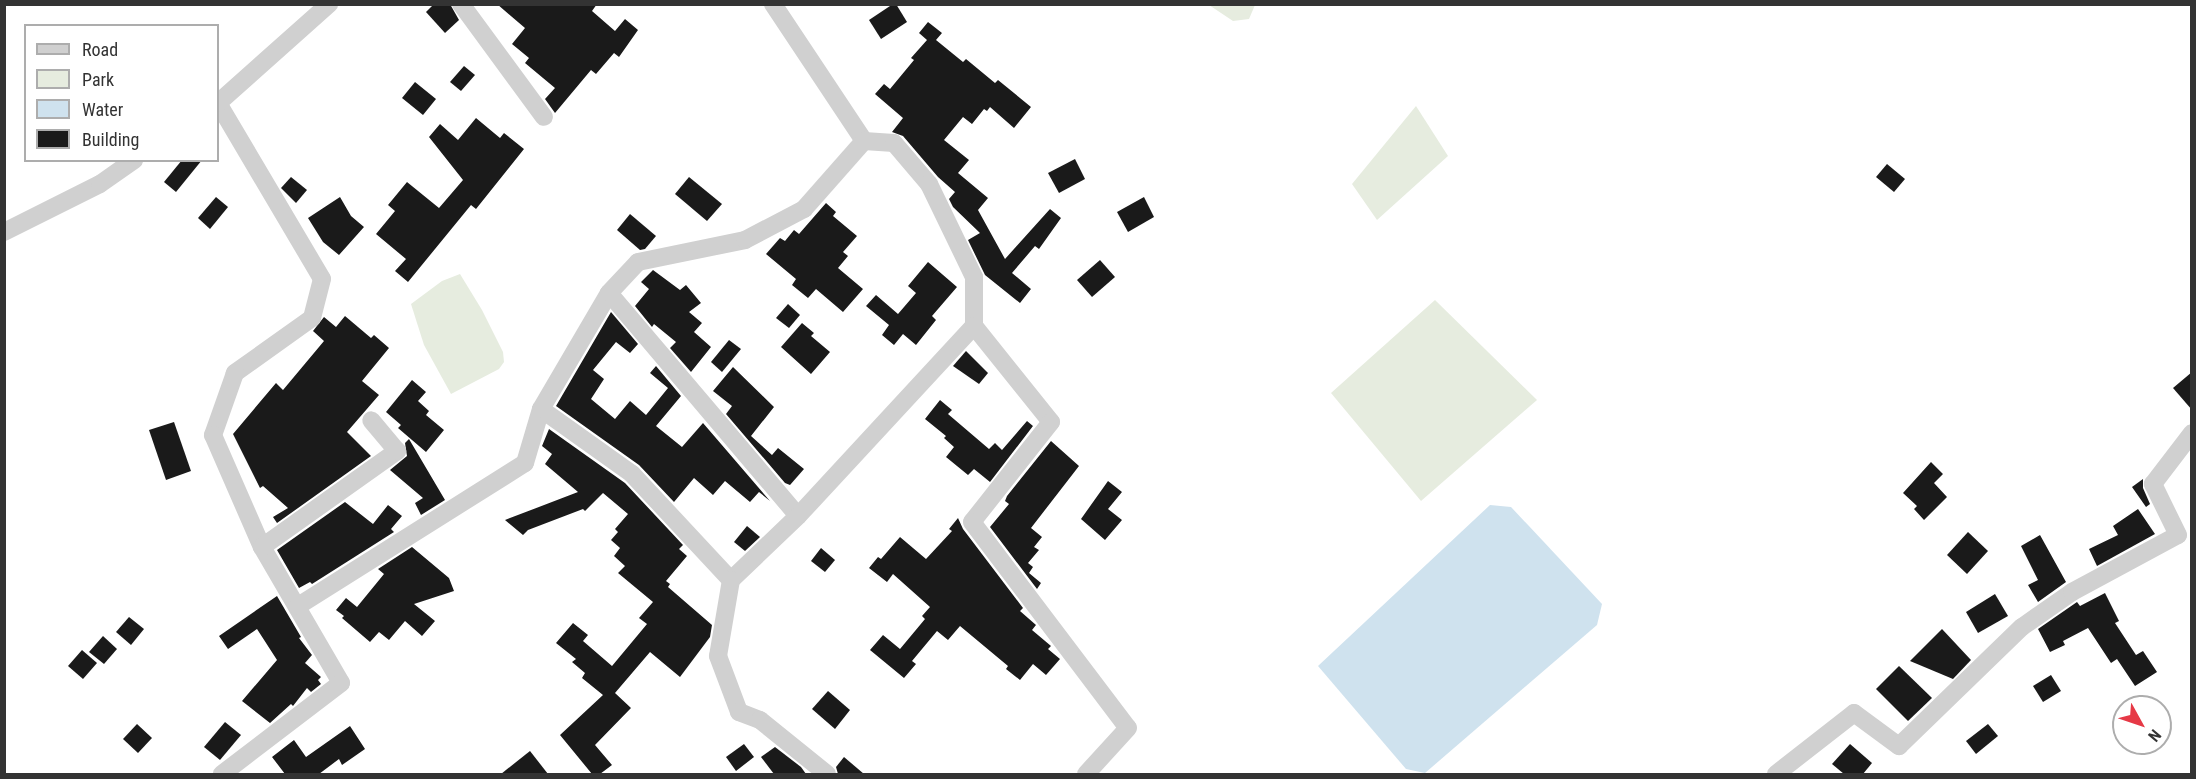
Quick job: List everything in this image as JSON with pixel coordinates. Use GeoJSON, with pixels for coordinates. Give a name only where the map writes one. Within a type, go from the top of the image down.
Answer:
{"type":"FeatureCollection","features":[{"type":"Feature","properties":{"kind":"street"},"geometry":{"type":"LineString","coordinates":[[219,102],[329,4]]}},
{"type":"Feature","properties":{"kind":"street"},"geometry":{"type":"LineString","coordinates":[[461,4],[544,117]]}},
{"type":"Feature","properties":{"kind":"street"},"geometry":{"type":"LineString","coordinates":[[773,4],[864,141]]}},
{"type":"Feature","properties":{"kind":"street"},"geometry":{"type":"LineString","coordinates":[[219,105],[322,279],[312,318],[235,373],[213,435],[262,547],[341,683],[222,774]]}},
{"type":"Feature","properties":{"kind":"street"},"geometry":{"type":"LineString","coordinates":[[298,606],[525,463],[541,409],[609,293],[638,262],[745,240],[804,209],[864,141]]}},
{"type":"Feature","properties":{"kind":"street"},"geometry":{"type":"LineString","coordinates":[[864,141],[894,143],[928,184],[974,277],[974,326],[1052,422],[972,522],[1128,728],[1086,774]]}},
{"type":"Feature","properties":{"kind":"street"},"geometry":{"type":"LineString","coordinates":[[4,232],[100,184],[131,162]]}},
{"type":"Feature","properties":{"kind":"street"},"geometry":{"type":"LineString","coordinates":[[609,293],[798,516]]}},
{"type":"Feature","properties":{"kind":"street"},"geometry":{"type":"LineString","coordinates":[[827,774],[760,720],[739,712],[718,656],[731,580],[798,516],[974,326]]}},
{"type":"Feature","properties":{"kind":"street"},"geometry":{"type":"LineString","coordinates":[[541,409],[632,474],[731,580]]}},
{"type":"Feature","properties":{"kind":"street"},"geometry":{"type":"LineString","coordinates":[[262,547],[397,452],[371,420]]}},
{"type":"Feature","properties":{"kind":"street"},"geometry":{"type":"LineString","coordinates":[[1776,774],[1854,713],[1899,746],[2022,627],[2072,592],[2178,535],[2153,484],[2192,433]]}},
{"type":"Feature","properties":{"kind":"green space"},"geometry":{"type":"Polygon","coordinates":[[[1255,4],[1249,19],[1233,21],[1209,5],[1255,4]]]}},
{"type":"Feature","properties":{"kind":"green space"},"geometry":{"type":"Polygon","coordinates":[[[1416,106],[1448,156],[1377,220],[1352,184],[1416,106]]]}},
{"type":"Feature","properties":{"kind":"green space"},"geometry":{"type":"Polygon","coordinates":[[[460,274],[482,310],[503,352],[504,362],[499,369],[451,394],[424,345],[411,304],[442,281],[460,274]]]}},
{"type":"Feature","properties":{"kind":"green space"},"geometry":{"type":"Polygon","coordinates":[[[1435,300],[1537,400],[1421,501],[1331,393],[1435,300]]]}},
{"type":"Feature","properties":{"kind":"water"},"geometry":{"type":"Polygon","coordinates":[[[1490,505],[1511,507],[1602,604],[1597,625],[1425,773],[1406,769],[1318,666],[1490,505]]]}},
{"type":"Feature","properties":{"kind":"building"},"geometry":{"type":"Polygon","coordinates":[[[434,4],[450,4],[459,20],[445,33],[426,12],[434,4]]]}},
{"type":"Feature","properties":{"kind":"building"},"geometry":{"type":"Polygon","coordinates":[[[497,4],[597,4],[592,11],[615,31],[625,19],[638,30],[619,57],[614,53],[596,74],[591,70],[555,113],[545,99],[555,88],[525,63],[529,58],[512,44],[525,28],[497,4]]]}},
{"type":"Feature","properties":{"kind":"building"},"geometry":{"type":"Polygon","coordinates":[[[896,4],[907,22],[881,39],[869,20],[896,4]]]}},
{"type":"Feature","properties":{"kind":"building"},"geometry":{"type":"Polygon","coordinates":[[[928,22],[942,33],[936,40],[963,62],[966,59],[995,83],[998,80],[1031,107],[1014,128],[990,107],[987,111],[984,109],[972,124],[963,117],[944,140],[969,160],[958,173],[988,198],[978,210],[1005,259],[1050,209],[1061,218],[1039,249],[1035,246],[1012,273],[1031,289],[1020,303],[985,275],[968,240],[980,233],[953,207],[949,199],[955,192],[938,177],[903,136],[892,132],[903,118],[875,94],[884,84],[890,89],[914,60],[911,58],[927,40],[919,33],[928,22]]]}},
{"type":"Feature","properties":{"kind":"building"},"geometry":{"type":"Polygon","coordinates":[[[464,66],[475,75],[461,91],[450,82],[464,66]]]}},
{"type":"Feature","properties":{"kind":"building"},"geometry":{"type":"Polygon","coordinates":[[[415,82],[436,99],[423,115],[402,98],[415,82]]]}},
{"type":"Feature","properties":{"kind":"building"},"geometry":{"type":"Polygon","coordinates":[[[476,118],[500,138],[504,133],[524,149],[476,209],[471,205],[408,282],[395,271],[406,259],[376,234],[395,211],[388,205],[407,182],[439,208],[463,180],[429,137],[440,124],[458,140],[476,118]]]}},
{"type":"Feature","properties":{"kind":"building"},"geometry":{"type":"Polygon","coordinates":[[[1075,159],[1085,179],[1059,193],[1048,173],[1075,159]]]}},
{"type":"Feature","properties":{"kind":"building"},"geometry":{"type":"Polygon","coordinates":[[[180,162],[200,162],[176,192],[164,182],[180,162]]]}},
{"type":"Feature","properties":{"kind":"building"},"geometry":{"type":"Polygon","coordinates":[[[1887,164],[1905,179],[1894,192],[1876,177],[1887,164]]]}},
{"type":"Feature","properties":{"kind":"building"},"geometry":{"type":"Polygon","coordinates":[[[291,177],[307,190],[296,203],[281,188],[291,177]]]}},
{"type":"Feature","properties":{"kind":"building"},"geometry":{"type":"Polygon","coordinates":[[[689,177],[722,204],[707,221],[675,194],[689,177]]]}},
{"type":"Feature","properties":{"kind":"building"},"geometry":{"type":"Polygon","coordinates":[[[216,197],[228,207],[210,229],[198,218],[216,197]]]}},
{"type":"Feature","properties":{"kind":"building"},"geometry":{"type":"Polygon","coordinates":[[[340,197],[351,216],[364,227],[339,255],[323,242],[308,218],[340,197]]]}},
{"type":"Feature","properties":{"kind":"building"},"geometry":{"type":"Polygon","coordinates":[[[1144,197],[1154,217],[1128,232],[1117,212],[1144,197]]]}},
{"type":"Feature","properties":{"kind":"building"},"geometry":{"type":"Polygon","coordinates":[[[826,203],[836,212],[833,216],[857,236],[843,252],[848,256],[838,268],[863,289],[843,312],[816,289],[808,298],[792,285],[796,279],[766,254],[780,238],[785,241],[794,230],[799,234],[826,203]]]}},
{"type":"Feature","properties":{"kind":"building"},"geometry":{"type":"Polygon","coordinates":[[[630,214],[656,236],[645,249],[640,250],[617,230],[630,214]]]}},
{"type":"Feature","properties":{"kind":"building"},"geometry":{"type":"Polygon","coordinates":[[[1100,260],[1115,277],[1092,297],[1077,280],[1100,260]]]}},
{"type":"Feature","properties":{"kind":"building"},"geometry":{"type":"Polygon","coordinates":[[[928,262],[957,287],[932,316],[936,320],[916,345],[903,334],[894,345],[882,335],[889,325],[866,306],[876,295],[898,314],[916,293],[908,286],[928,262]]]}},
{"type":"Feature","properties":{"kind":"building"},"geometry":{"type":"Polygon","coordinates":[[[653,270],[680,290],[686,285],[701,303],[689,312],[702,323],[694,332],[711,347],[691,372],[670,348],[676,342],[654,324],[652,327],[635,306],[649,289],[641,282],[653,270]]]}},
{"type":"Feature","properties":{"kind":"building"},"geometry":{"type":"Polygon","coordinates":[[[788,304],[800,315],[789,328],[776,318],[788,304]]]}},
{"type":"Feature","properties":{"kind":"building"},"geometry":{"type":"Polygon","coordinates":[[[611,312],[638,344],[630,353],[616,342],[593,370],[604,379],[591,399],[615,419],[630,401],[646,415],[668,388],[650,373],[656,366],[681,396],[656,426],[682,447],[703,423],[770,501],[759,492],[750,502],[725,481],[713,495],[694,478],[674,502],[639,465],[556,406],[611,312]]]}},
{"type":"Feature","properties":{"kind":"building"},"geometry":{"type":"Polygon","coordinates":[[[345,316],[371,338],[374,335],[389,348],[362,381],[379,395],[347,432],[371,456],[277,523],[273,517],[288,508],[263,486],[260,488],[233,434],[276,383],[283,390],[324,341],[313,331],[324,317],[336,327],[345,316]]]}},
{"type":"Feature","properties":{"kind":"building"},"geometry":{"type":"Polygon","coordinates":[[[802,323],[814,333],[811,336],[830,352],[811,374],[781,347],[802,323]]]}},
{"type":"Feature","properties":{"kind":"building"},"geometry":{"type":"Polygon","coordinates":[[[729,340],[741,349],[722,372],[711,362],[729,340]]]}},
{"type":"Feature","properties":{"kind":"building"},"geometry":{"type":"Polygon","coordinates":[[[966,351],[988,373],[979,384],[953,366],[966,351]]]}},
{"type":"Feature","properties":{"kind":"building"},"geometry":{"type":"Polygon","coordinates":[[[733,367],[774,407],[751,436],[772,455],[778,448],[804,469],[790,485],[785,483],[726,414],[732,406],[713,391],[733,367]]]}},
{"type":"Feature","properties":{"kind":"building"},"geometry":{"type":"Polygon","coordinates":[[[2192,372],[2192,410],[2173,388],[2192,372]]]}},
{"type":"Feature","properties":{"kind":"building"},"geometry":{"type":"Polygon","coordinates":[[[412,380],[426,392],[418,401],[429,411],[426,415],[444,430],[426,452],[398,428],[401,425],[386,412],[412,380]]]}},
{"type":"Feature","properties":{"kind":"building"},"geometry":{"type":"Polygon","coordinates":[[[940,400],[952,410],[948,414],[989,449],[995,443],[1002,450],[1027,421],[1033,426],[990,482],[974,469],[968,475],[946,457],[954,447],[944,438],[946,436],[925,419],[940,400]]]}},
{"type":"Feature","properties":{"kind":"building"},"geometry":{"type":"Polygon","coordinates":[[[174,422],[191,471],[166,480],[149,430],[174,422]]]}},
{"type":"Feature","properties":{"kind":"building"},"geometry":{"type":"Polygon","coordinates":[[[549,429],[625,483],[683,545],[679,549],[687,556],[666,581],[670,584],[668,587],[712,625],[710,637],[680,677],[650,652],[615,693],[631,708],[595,745],[612,765],[600,774],[592,774],[560,735],[603,695],[582,678],[585,673],[572,662],[576,659],[556,643],[573,623],[588,635],[583,641],[612,666],[647,624],[639,618],[653,602],[618,573],[625,566],[614,556],[620,548],[611,540],[618,532],[615,529],[628,514],[603,493],[585,511],[583,509],[528,530],[523,535],[505,520],[578,492],[545,464],[552,454],[542,446],[549,429]]]}},
{"type":"Feature","properties":{"kind":"building"},"geometry":{"type":"Polygon","coordinates":[[[409,439],[445,500],[421,515],[415,503],[423,498],[390,470],[407,456],[405,443],[409,439]]]}},
{"type":"Feature","properties":{"kind":"building"},"geometry":{"type":"Polygon","coordinates":[[[1051,441],[1079,466],[1031,528],[1042,537],[1034,547],[1039,550],[1028,563],[1033,567],[1029,573],[1041,583],[1037,589],[990,527],[1009,504],[1005,501],[1007,496],[1051,441]]]}},
{"type":"Feature","properties":{"kind":"building"},"geometry":{"type":"Polygon","coordinates":[[[1931,462],[1943,474],[1934,483],[1947,497],[1924,520],[1914,509],[1917,506],[1903,493],[1931,462]]]}},
{"type":"Feature","properties":{"kind":"building"},"geometry":{"type":"Polygon","coordinates":[[[2143,479],[2143,488],[2150,504],[2146,507],[2132,487],[2143,479]]]}},
{"type":"Feature","properties":{"kind":"building"},"geometry":{"type":"Polygon","coordinates":[[[1108,481],[1122,492],[1108,509],[1122,520],[1105,540],[1081,519],[1108,481]]]}},
{"type":"Feature","properties":{"kind":"building"},"geometry":{"type":"Polygon","coordinates":[[[345,502],[373,524],[388,505],[402,516],[391,529],[394,532],[312,584],[310,582],[299,588],[277,550],[345,502]]]}},
{"type":"Feature","properties":{"kind":"building"},"geometry":{"type":"Polygon","coordinates":[[[2138,509],[2155,534],[2097,566],[2089,549],[2118,535],[2113,526],[2138,509]]]}},
{"type":"Feature","properties":{"kind":"building"},"geometry":{"type":"Polygon","coordinates":[[[958,518],[963,529],[1023,608],[1020,611],[1036,625],[1032,630],[1051,646],[1048,649],[1060,659],[1046,675],[1033,664],[1020,680],[1006,669],[1008,666],[960,626],[948,640],[937,631],[912,661],[916,664],[904,678],[870,650],[883,635],[900,649],[925,619],[922,616],[930,607],[893,574],[887,582],[869,568],[878,557],[881,559],[900,537],[926,559],[952,531],[949,529],[958,518]]]}},
{"type":"Feature","properties":{"kind":"building"},"geometry":{"type":"Polygon","coordinates":[[[747,526],[760,537],[745,551],[734,542],[747,526]]]}},
{"type":"Feature","properties":{"kind":"building"},"geometry":{"type":"Polygon","coordinates":[[[1968,532],[1988,551],[1967,574],[1947,555],[1968,532]]]}},
{"type":"Feature","properties":{"kind":"building"},"geometry":{"type":"Polygon","coordinates":[[[2040,535],[2066,582],[2038,602],[2028,585],[2038,580],[2021,546],[2040,535]]]}},
{"type":"Feature","properties":{"kind":"building"},"geometry":{"type":"Polygon","coordinates":[[[412,547],[449,578],[454,591],[414,604],[435,621],[422,636],[405,621],[389,640],[379,632],[370,642],[336,610],[346,598],[357,607],[384,574],[378,569],[412,547]]]}},
{"type":"Feature","properties":{"kind":"building"},"geometry":{"type":"Polygon","coordinates":[[[821,548],[835,560],[825,572],[811,561],[821,548]]]}},
{"type":"Feature","properties":{"kind":"building"},"geometry":{"type":"Polygon","coordinates":[[[2105,593],[2119,621],[2115,623],[2136,655],[2143,651],[2157,672],[2135,686],[2117,659],[2111,663],[2088,628],[2063,641],[2065,645],[2050,652],[2038,629],[2077,602],[2080,606],[2105,593]]]}},
{"type":"Feature","properties":{"kind":"building"},"geometry":{"type":"Polygon","coordinates":[[[1995,594],[2008,616],[1978,633],[1966,612],[1995,594]]]}},
{"type":"Feature","properties":{"kind":"building"},"geometry":{"type":"Polygon","coordinates":[[[277,596],[301,637],[299,638],[312,655],[305,663],[321,677],[318,680],[321,684],[311,692],[307,688],[293,706],[291,704],[270,723],[242,701],[277,660],[257,629],[228,649],[219,636],[277,596]]]}},
{"type":"Feature","properties":{"kind":"building"},"geometry":{"type":"Polygon","coordinates":[[[129,617],[144,629],[131,645],[116,632],[129,617]]]}},
{"type":"Feature","properties":{"kind":"building"},"geometry":{"type":"Polygon","coordinates":[[[1942,629],[1971,660],[1953,679],[1910,661],[1942,629]]]}},
{"type":"Feature","properties":{"kind":"building"},"geometry":{"type":"Polygon","coordinates":[[[103,636],[117,649],[104,664],[89,652],[103,636]]]}},
{"type":"Feature","properties":{"kind":"building"},"geometry":{"type":"Polygon","coordinates":[[[82,650],[97,663],[83,679],[68,666],[82,650]]]}},
{"type":"Feature","properties":{"kind":"building"},"geometry":{"type":"Polygon","coordinates":[[[1899,666],[1932,698],[1908,721],[1876,689],[1899,666]]]}},
{"type":"Feature","properties":{"kind":"building"},"geometry":{"type":"Polygon","coordinates":[[[2051,675],[2061,691],[2043,702],[2033,686],[2051,675]]]}},
{"type":"Feature","properties":{"kind":"building"},"geometry":{"type":"Polygon","coordinates":[[[828,691],[850,710],[835,729],[812,709],[828,691]]]}},
{"type":"Feature","properties":{"kind":"building"},"geometry":{"type":"Polygon","coordinates":[[[225,722],[241,735],[220,760],[204,747],[225,722]]]}},
{"type":"Feature","properties":{"kind":"building"},"geometry":{"type":"Polygon","coordinates":[[[137,724],[152,738],[138,753],[123,739],[137,724]]]}},
{"type":"Feature","properties":{"kind":"building"},"geometry":{"type":"Polygon","coordinates":[[[1988,724],[1998,736],[1976,754],[1966,741],[1988,724]]]}},
{"type":"Feature","properties":{"kind":"building"},"geometry":{"type":"Polygon","coordinates":[[[350,726],[365,749],[342,765],[339,759],[319,774],[285,774],[272,757],[294,740],[306,757],[350,726]]]}},
{"type":"Feature","properties":{"kind":"building"},"geometry":{"type":"Polygon","coordinates":[[[744,744],[754,757],[736,771],[726,757],[744,744]]]}},
{"type":"Feature","properties":{"kind":"building"},"geometry":{"type":"Polygon","coordinates":[[[1850,744],[1872,763],[1863,774],[1844,774],[1832,764],[1850,744]]]}},
{"type":"Feature","properties":{"kind":"building"},"geometry":{"type":"Polygon","coordinates":[[[775,747],[801,767],[806,774],[774,774],[761,757],[775,747]]]}},
{"type":"Feature","properties":{"kind":"building"},"geometry":{"type":"Polygon","coordinates":[[[530,751],[548,774],[501,774],[530,751]]]}},
{"type":"Feature","properties":{"kind":"building"},"geometry":{"type":"Polygon","coordinates":[[[844,757],[864,774],[838,774],[836,767],[844,757]]]}}]}
